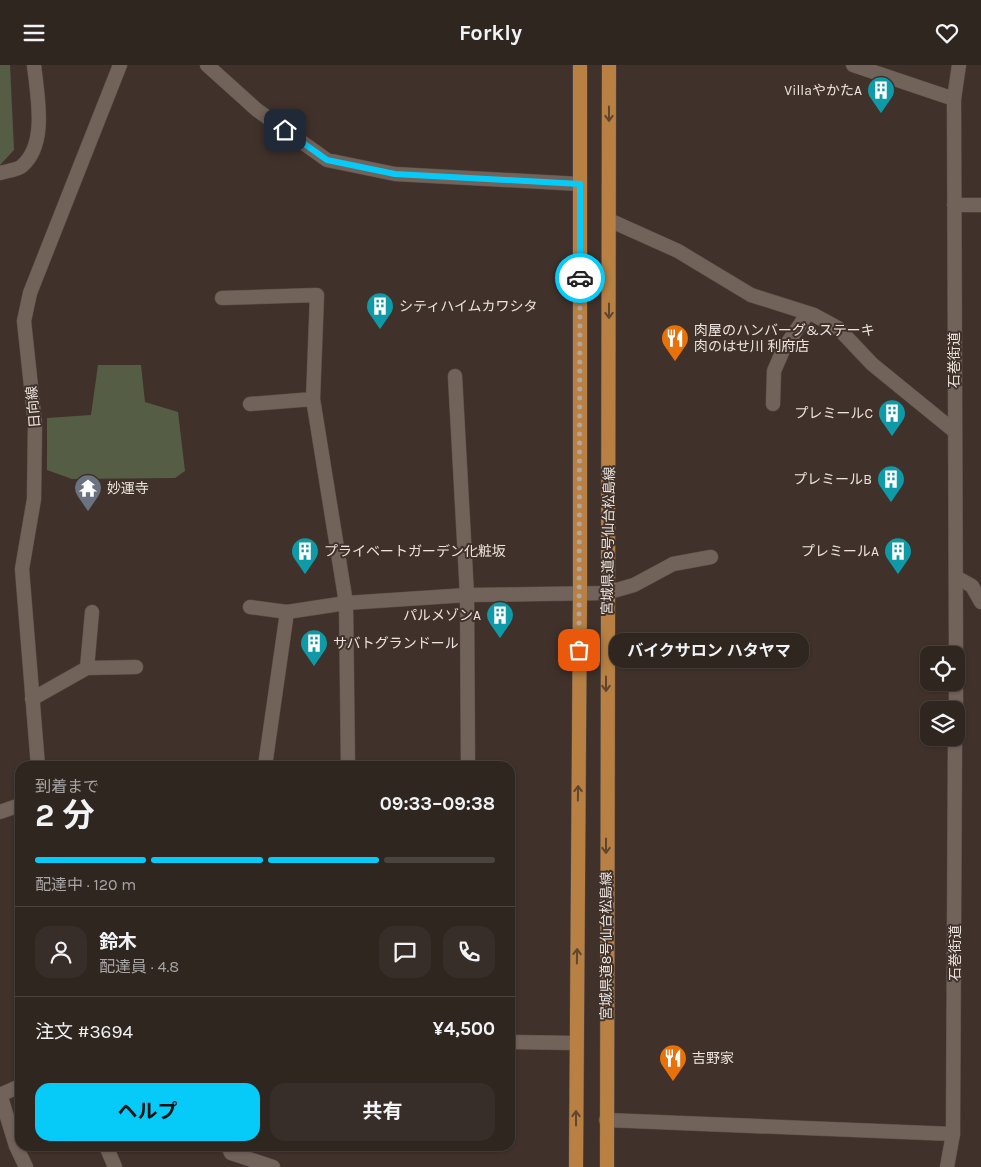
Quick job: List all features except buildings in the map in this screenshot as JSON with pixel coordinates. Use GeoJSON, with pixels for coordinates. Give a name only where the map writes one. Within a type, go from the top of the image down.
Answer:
{"type":"FeatureCollection","features":[{"type":"Feature","properties":{"kind":"main road","name":"宮城県道8号仙台松島線"},"geometry":{"type":"LineString","coordinates":[[576,1167],[580,594],[580,65]]}},
{"type":"Feature","properties":{"kind":"main road","name":"宮城県道8号仙台松島線"},"geometry":{"type":"LineString","coordinates":[[607,1167],[606,593],[609,551],[609,65]]}},
{"type":"Feature","properties":{"kind":"street"},"geometry":{"type":"LineString","coordinates":[[0,173],[22,167],[33,153],[40,122],[34,65]]}},
{"type":"Feature","properties":{"kind":"street","name":"日向線"},"geometry":{"type":"LineString","coordinates":[[38,761],[22,569],[34,499],[35,424],[24,321],[30,293],[120,65]]}},
{"type":"Feature","properties":{"kind":"street"},"geometry":{"type":"LineString","coordinates":[[207,65],[257,110],[327,160],[395,174],[580,184]]}},
{"type":"Feature","properties":{"kind":"street"},"geometry":{"type":"LineString","coordinates":[[853,65],[954,99]]}},
{"type":"Feature","properties":{"kind":"street","name":"石巻街道"},"geometry":{"type":"LineString","coordinates":[[956,646],[953,430],[954,99],[959,65]]}},
{"type":"Feature","properties":{"kind":"street"},"geometry":{"type":"LineString","coordinates":[[954,205],[981,205]]}},
{"type":"Feature","properties":{"kind":"street"},"geometry":{"type":"LineString","coordinates":[[609,220],[678,251],[751,295],[808,313],[838,329],[872,364],[953,430]]}},
{"type":"Feature","properties":{"kind":"street"},"geometry":{"type":"LineString","coordinates":[[222,297],[316,295],[312,399],[346,603],[348,761]]}},
{"type":"Feature","properties":{"kind":"street"},"geometry":{"type":"LineString","coordinates":[[773,404],[774,371],[784,348],[808,313]]}},
{"type":"Feature","properties":{"kind":"street"},"geometry":{"type":"LineString","coordinates":[[455,376],[467,595],[468,761]]}},
{"type":"Feature","properties":{"kind":"street"},"geometry":{"type":"LineString","coordinates":[[250,404],[312,399]]}},
{"type":"Feature","properties":{"kind":"street"},"geometry":{"type":"LineString","coordinates":[[250,607],[287,612],[346,603],[467,595],[606,593],[634,585],[672,564],[711,557]]}},
{"type":"Feature","properties":{"kind":"street"},"geometry":{"type":"LineString","coordinates":[[956,577],[972,586],[981,602]]}},
{"type":"Feature","properties":{"kind":"street"},"geometry":{"type":"LineString","coordinates":[[86,668],[92,611]]}},
{"type":"Feature","properties":{"kind":"street"},"geometry":{"type":"LineString","coordinates":[[267,761],[287,612]]}},
{"type":"Feature","properties":{"kind":"street"},"geometry":{"type":"LineString","coordinates":[[32,699],[86,668],[136,667]]}},
{"type":"Feature","properties":{"kind":"street","name":"石巻街道"},"geometry":{"type":"LineString","coordinates":[[947,1167],[953,1135],[956,746]]}},
{"type":"Feature","properties":{"kind":"street"},"geometry":{"type":"LineString","coordinates":[[0,812],[15,807]]}},
{"type":"Feature","properties":{"kind":"street"},"geometry":{"type":"LineString","coordinates":[[515,1042],[576,1043]]}},
{"type":"Feature","properties":{"kind":"street"},"geometry":{"type":"LineString","coordinates":[[15,1088],[0,1094],[15,1143]]}},
{"type":"Feature","properties":{"kind":"street"},"geometry":{"type":"LineString","coordinates":[[606,1120],[953,1135]]}},
{"type":"Feature","properties":{"kind":"street"},"geometry":{"type":"LineString","coordinates":[[18,1151],[26,1167]]}},
{"type":"Feature","properties":{"kind":"street"},"geometry":{"type":"LineString","coordinates":[[108,1151],[115,1167]]}},
{"type":"Feature","properties":{"kind":"street"},"geometry":{"type":"LineString","coordinates":[[230,1151],[231,1153],[273,1167]]}},
{"type":"Feature","properties":{"kind":"green space"},"geometry":{"type":"Polygon","coordinates":[[[0,65],[10,65],[14,150],[0,165],[0,65]]]}},
{"type":"Feature","properties":{"kind":"green space"},"geometry":{"type":"Polygon","coordinates":[[[98,365],[141,365],[145,402],[178,412],[185,471],[175,478],[72,479],[47,470],[47,418],[91,415],[98,365]]]}},
{"type":"Feature","properties":{"kind":"way so far"},"geometry":{"type":"LineString","coordinates":[[579,650],[580,278]]}},
{"type":"Feature","properties":{"kind":"place","name":"VillaやかたA"},"geometry":{"type":"Point","coordinates":[881,114]}},
{"type":"Feature","properties":{"kind":"place","name":"シティハイムカワシタ"},"geometry":{"type":"Point","coordinates":[380,330]}},
{"type":"Feature","properties":{"kind":"place","name":"肉屋のハンバーグ&ステーキ 肉のはせ川 利府店"},"geometry":{"type":"Point","coordinates":[675,362]}},
{"type":"Feature","properties":{"kind":"place","name":"プレミールC"},"geometry":{"type":"Point","coordinates":[892,437]}},
{"type":"Feature","properties":{"kind":"place","name":"プレミールB"},"geometry":{"type":"Point","coordinates":[891,503]}},
{"type":"Feature","properties":{"kind":"place","name":"妙運寺"},"geometry":{"type":"Point","coordinates":[88,512]}},
{"type":"Feature","properties":{"kind":"place","name":"プライベートガーデン化粧坂"},"geometry":{"type":"Point","coordinates":[305,575]}},
{"type":"Feature","properties":{"kind":"place","name":"プレミールA"},"geometry":{"type":"Point","coordinates":[898,575]}},
{"type":"Feature","properties":{"kind":"place","name":"パルメゾンA"},"geometry":{"type":"Point","coordinates":[500,639]}},
{"type":"Feature","properties":{"kind":"place","name":"バイクサロン ハタヤマ"},"geometry":{"type":"Point","coordinates":[579,650]}},
{"type":"Feature","properties":{"kind":"place","name":"サバトグランドール"},"geometry":{"type":"Point","coordinates":[314,667]}},
{"type":"Feature","properties":{"kind":"place","name":"吉野家"},"geometry":{"type":"Point","coordinates":[673,1082]}},
{"type":"Feature","properties":{"kind":"route"},"geometry":{"type":"LineString","coordinates":[[285,130],[327,160],[395,174],[580,184],[580,278]]}}]}
